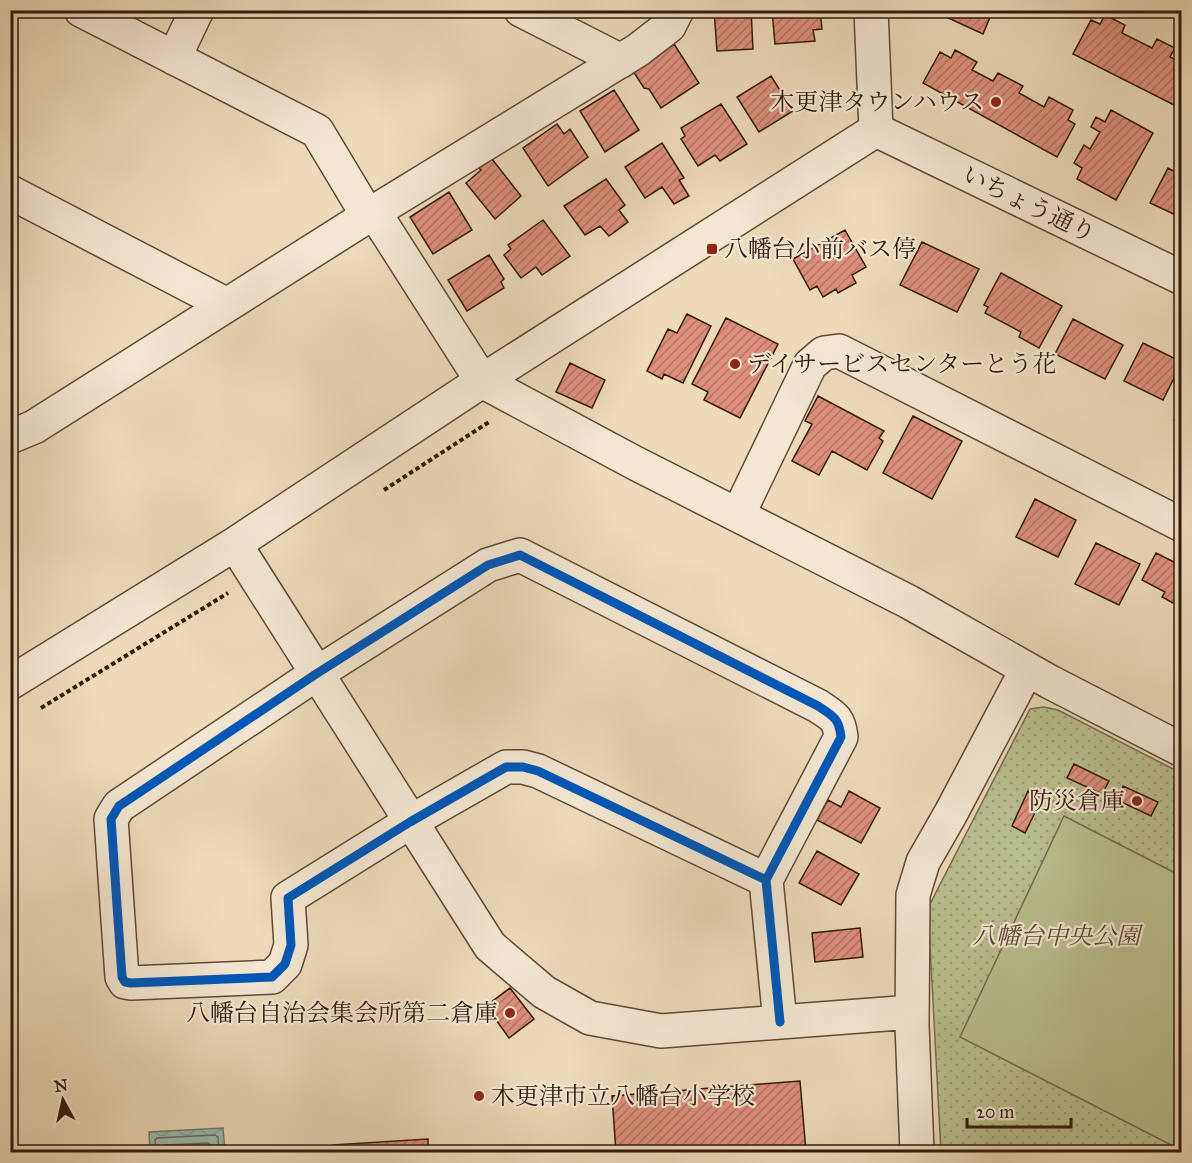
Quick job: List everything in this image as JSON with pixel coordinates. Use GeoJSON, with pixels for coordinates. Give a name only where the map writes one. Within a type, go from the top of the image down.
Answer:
{"type":"FeatureCollection","features":[{"type":"Feature","properties":{"kind":"street"},"geometry":{"type":"LineString","coordinates":[[81,10],[317,131],[483,381],[635,463],[909,602],[1027,669],[1182,750]]}},
{"type":"Feature","properties":{"kind":"street"},"geometry":{"type":"LineString","coordinates":[[174,58],[197,10]]}},
{"type":"Feature","properties":{"kind":"street"},"geometry":{"type":"LineString","coordinates":[[521,10],[621,61]]}},
{"type":"Feature","properties":{"kind":"street"},"geometry":{"type":"LineString","coordinates":[[10,436],[34,427],[371,214],[621,61],[669,26],[678,10]]}},
{"type":"Feature","properties":{"kind":"street"},"geometry":{"type":"LineString","coordinates":[[10,683],[235,544],[483,381],[876,130],[871,10]]}},
{"type":"Feature","properties":{"kind":"street","name":"いちょう通り"},"geometry":{"type":"LineString","coordinates":[[876,130],[1182,278]]}},
{"type":"Feature","properties":{"kind":"street"},"geometry":{"type":"LineString","coordinates":[[10,192],[228,305]]}},
{"type":"Feature","properties":{"kind":"street"},"geometry":{"type":"LineString","coordinates":[[738,515],[810,365],[824,352],[839,351],[1182,525]]}},
{"type":"Feature","properties":{"kind":"street"},"geometry":{"type":"LineString","coordinates":[[235,544],[490,946],[544,992],[590,1018],[661,1031],[912,1012]]}},
{"type":"Feature","properties":{"kind":"street"},"geometry":{"type":"LineString","coordinates":[[766,880],[538,771],[524,767],[506,767],[410,822],[288,898],[291,945],[285,964],[272,977],[131,983],[125,982],[122,976],[111,819],[119,806],[316,674],[489,565],[520,555],[818,706],[834,717],[840,725],[841,737],[766,880],[780,1022]]}},
{"type":"Feature","properties":{"kind":"street"},"geometry":{"type":"LineString","coordinates":[[917,1152],[912,1012],[913,895],[923,862],[1027,669]]}},
{"type":"Feature","properties":{"kind":"path"},"geometry":{"type":"LineString","coordinates":[[41,708],[231,591]]}},
{"type":"Feature","properties":{"kind":"green space","name":"八幡台中央公園"},"geometry":{"type":"Polygon","coordinates":[[[1044,707],[1058,710],[1181,773],[1181,1152],[941,1152],[928,908],[1030,709],[1044,707]]]}},
{"type":"Feature","properties":{"kind":"green space"},"geometry":{"type":"Polygon","coordinates":[[[1064,816],[1181,876],[1181,1150],[960,1037],[1064,816]]]}},
{"type":"Feature","properties":{"kind":"water"},"geometry":{"type":"Polygon","coordinates":[[[223,1128],[225,1152],[150,1152],[149,1132],[223,1128]]]}},
{"type":"Feature","properties":{"kind":"building"},"geometry":{"type":"Polygon","coordinates":[[[714,10],[751,10],[753,49],[717,51],[714,10]]]}},
{"type":"Feature","properties":{"kind":"building"},"geometry":{"type":"Polygon","coordinates":[[[772,10],[820,10],[822,29],[813,30],[815,41],[775,44],[772,10]]]}},
{"type":"Feature","properties":{"kind":"building","name":"木更津タウンハウス"},"geometry":{"type":"Polygon","coordinates":[[[946,10],[993,10],[983,34],[944,16],[946,10]]]}},
{"type":"Feature","properties":{"kind":"building"},"geometry":{"type":"Polygon","coordinates":[[[1105,15],[1125,25],[1122,33],[1152,48],[1157,39],[1175,48],[1170,57],[1182,63],[1182,109],[1073,54],[1091,20],[1100,24],[1105,15]]]}},
{"type":"Feature","properties":{"kind":"building"},"geometry":{"type":"Polygon","coordinates":[[[674,44],[699,83],[661,108],[649,89],[644,88],[633,71],[674,44]]]}},
{"type":"Feature","properties":{"kind":"building","name":"木更津タウンハウス"},"geometry":{"type":"Polygon","coordinates":[[[955,50],[977,62],[972,70],[993,81],[998,73],[1023,86],[1019,93],[1044,107],[1049,97],[1073,110],[1068,120],[1075,124],[1057,157],[923,83],[940,52],[951,58],[955,50]]]}},
{"type":"Feature","properties":{"kind":"building"},"geometry":{"type":"Polygon","coordinates":[[[771,76],[793,111],[759,132],[737,97],[771,76]]]}},
{"type":"Feature","properties":{"kind":"building"},"geometry":{"type":"Polygon","coordinates":[[[614,90],[639,130],[605,152],[580,111],[614,90]]]}},
{"type":"Feature","properties":{"kind":"building"},"geometry":{"type":"Polygon","coordinates":[[[721,104],[747,144],[720,161],[715,155],[698,166],[681,139],[685,136],[681,128],[721,104]]]}},
{"type":"Feature","properties":{"kind":"building"},"geometry":{"type":"Polygon","coordinates":[[[1111,110],[1153,133],[1116,200],[1077,179],[1082,168],[1074,163],[1084,145],[1090,149],[1100,132],[1091,127],[1096,117],[1105,122],[1111,110]]]}},
{"type":"Feature","properties":{"kind":"building"},"geometry":{"type":"Polygon","coordinates":[[[557,124],[564,134],[570,129],[588,157],[548,186],[523,148],[557,124]]]}},
{"type":"Feature","properties":{"kind":"building"},"geometry":{"type":"Polygon","coordinates":[[[662,143],[684,178],[679,180],[689,196],[674,204],[662,187],[645,198],[625,167],[662,143]]]}},
{"type":"Feature","properties":{"kind":"building"},"geometry":{"type":"Polygon","coordinates":[[[492,159],[521,196],[495,219],[466,183],[481,170],[479,168],[492,159]]]}},
{"type":"Feature","properties":{"kind":"building"},"geometry":{"type":"Polygon","coordinates":[[[1182,164],[1182,218],[1150,203],[1168,168],[1177,173],[1182,164]]]}},
{"type":"Feature","properties":{"kind":"building"},"geometry":{"type":"Polygon","coordinates":[[[606,179],[625,205],[619,210],[628,222],[609,236],[600,226],[585,235],[564,206],[606,179]]]}},
{"type":"Feature","properties":{"kind":"building"},"geometry":{"type":"Polygon","coordinates":[[[449,192],[472,230],[433,254],[410,217],[449,192]]]}},
{"type":"Feature","properties":{"kind":"building"},"geometry":{"type":"Polygon","coordinates":[[[543,220],[570,256],[542,275],[536,267],[521,278],[504,255],[511,249],[508,245],[543,220]]]}},
{"type":"Feature","properties":{"kind":"building"},"geometry":{"type":"Polygon","coordinates":[[[845,230],[866,267],[852,275],[856,283],[838,293],[836,289],[823,297],[817,286],[810,290],[793,259],[845,230]]]}},
{"type":"Feature","properties":{"kind":"building"},"geometry":{"type":"Polygon","coordinates":[[[922,242],[979,269],[957,312],[900,285],[922,242]]]}},
{"type":"Feature","properties":{"kind":"building"},"geometry":{"type":"Polygon","coordinates":[[[489,255],[504,279],[501,282],[504,288],[467,311],[448,280],[489,255]]]}},
{"type":"Feature","properties":{"kind":"building"},"geometry":{"type":"Polygon","coordinates":[[[1001,273],[1062,306],[1039,348],[1019,337],[1021,332],[985,313],[988,307],[984,305],[1001,273]]]}},
{"type":"Feature","properties":{"kind":"building"},"geometry":{"type":"Polygon","coordinates":[[[687,314],[711,326],[683,383],[664,374],[662,379],[647,371],[668,329],[677,333],[687,314]]]}},
{"type":"Feature","properties":{"kind":"building","name":"デイサービスセンターとう花"},"geometry":{"type":"Polygon","coordinates":[[[726,318],[778,344],[740,418],[704,400],[708,392],[692,384],[726,318]]]}},
{"type":"Feature","properties":{"kind":"building"},"geometry":{"type":"Polygon","coordinates":[[[1073,319],[1123,345],[1105,379],[1055,354],[1073,319]]]}},
{"type":"Feature","properties":{"kind":"building"},"geometry":{"type":"Polygon","coordinates":[[[1143,343],[1182,362],[1163,400],[1124,381],[1143,343]]]}},
{"type":"Feature","properties":{"kind":"building"},"geometry":{"type":"Polygon","coordinates":[[[570,363],[605,380],[592,408],[556,392],[570,363]]]}},
{"type":"Feature","properties":{"kind":"building"},"geometry":{"type":"Polygon","coordinates":[[[818,396],[884,431],[879,438],[883,441],[867,470],[832,451],[819,475],[792,461],[812,424],[805,421],[818,396]]]}},
{"type":"Feature","properties":{"kind":"building"},"geometry":{"type":"Polygon","coordinates":[[[1182,406],[1182,424],[1174,420],[1182,406]]]}},
{"type":"Feature","properties":{"kind":"building"},"geometry":{"type":"Polygon","coordinates":[[[913,416],[962,441],[932,499],[883,473],[913,416]]]}},
{"type":"Feature","properties":{"kind":"building"},"geometry":{"type":"Polygon","coordinates":[[[1035,499],[1076,520],[1058,557],[1016,537],[1035,499]]]}},
{"type":"Feature","properties":{"kind":"building"},"geometry":{"type":"Polygon","coordinates":[[[1096,543],[1140,564],[1119,605],[1075,584],[1096,543]]]}},
{"type":"Feature","properties":{"kind":"building"},"geometry":{"type":"Polygon","coordinates":[[[1156,553],[1182,566],[1182,608],[1162,597],[1165,592],[1142,580],[1156,553]]]}},
{"type":"Feature","properties":{"kind":"building","name":"防災倉庫"},"geometry":{"type":"Polygon","coordinates":[[[1074,764],[1109,781],[1102,794],[1067,778],[1074,764]]]}},
{"type":"Feature","properties":{"kind":"building","name":"防災倉庫"},"geometry":{"type":"Polygon","coordinates":[[[1123,786],[1158,802],[1151,816],[1117,800],[1123,786]]]}},
{"type":"Feature","properties":{"kind":"building"},"geometry":{"type":"Polygon","coordinates":[[[849,791],[880,808],[861,843],[817,820],[828,800],[841,807],[849,791]]]}},
{"type":"Feature","properties":{"kind":"building","name":"防災倉庫"},"geometry":{"type":"Polygon","coordinates":[[[1028,791],[1042,798],[1025,833],[1012,826],[1028,791]]]}},
{"type":"Feature","properties":{"kind":"building"},"geometry":{"type":"Polygon","coordinates":[[[817,851],[859,874],[841,905],[799,883],[817,851]]]}},
{"type":"Feature","properties":{"kind":"building"},"geometry":{"type":"Polygon","coordinates":[[[860,928],[863,957],[815,962],[812,933],[860,928]]]}},
{"type":"Feature","properties":{"kind":"building","name":"八幡台自治会集会所第二倉庫"},"geometry":{"type":"Polygon","coordinates":[[[510,988],[534,1019],[509,1038],[486,1006],[510,988]]]}},
{"type":"Feature","properties":{"kind":"building"},"geometry":{"type":"Polygon","coordinates":[[[800,1081],[806,1152],[616,1152],[612,1096],[800,1081]]]}},
{"type":"Feature","properties":{"kind":"building"},"geometry":{"type":"Polygon","coordinates":[[[428,1139],[428,1152],[333,1152],[333,1145],[428,1139]]]}},
{"type":"Feature","properties":{"kind":"cycle path"},"geometry":{"type":"LineString","coordinates":[[766,880],[538,771],[523,767],[506,767],[410,822],[288,898],[291,945],[285,964],[272,977],[131,983],[125,982],[122,977],[111,819],[119,806],[316,674],[488,565],[520,555],[818,706],[837,721],[841,737],[766,880],[780,1022]]}},
{"type":"Feature","properties":{"kind":"place","name":"木更津タウンハウス"},"geometry":{"type":"Point","coordinates":[996,102]}},
{"type":"Feature","properties":{"kind":"place","name":"八幡台小前バス停"},"geometry":{"type":"Point","coordinates":[712,249]}},
{"type":"Feature","properties":{"kind":"place","name":"デイサービスセンターとう花"},"geometry":{"type":"Point","coordinates":[735,364]}},
{"type":"Feature","properties":{"kind":"place","name":"防災倉庫"},"geometry":{"type":"Point","coordinates":[1137,801]}},
{"type":"Feature","properties":{"kind":"place","name":"八幡台自治会集会所第二倉庫"},"geometry":{"type":"Point","coordinates":[510,1013]}},
{"type":"Feature","properties":{"kind":"place","name":"木更津市立八幡台小学校"},"geometry":{"type":"Point","coordinates":[479,1096]}}]}
